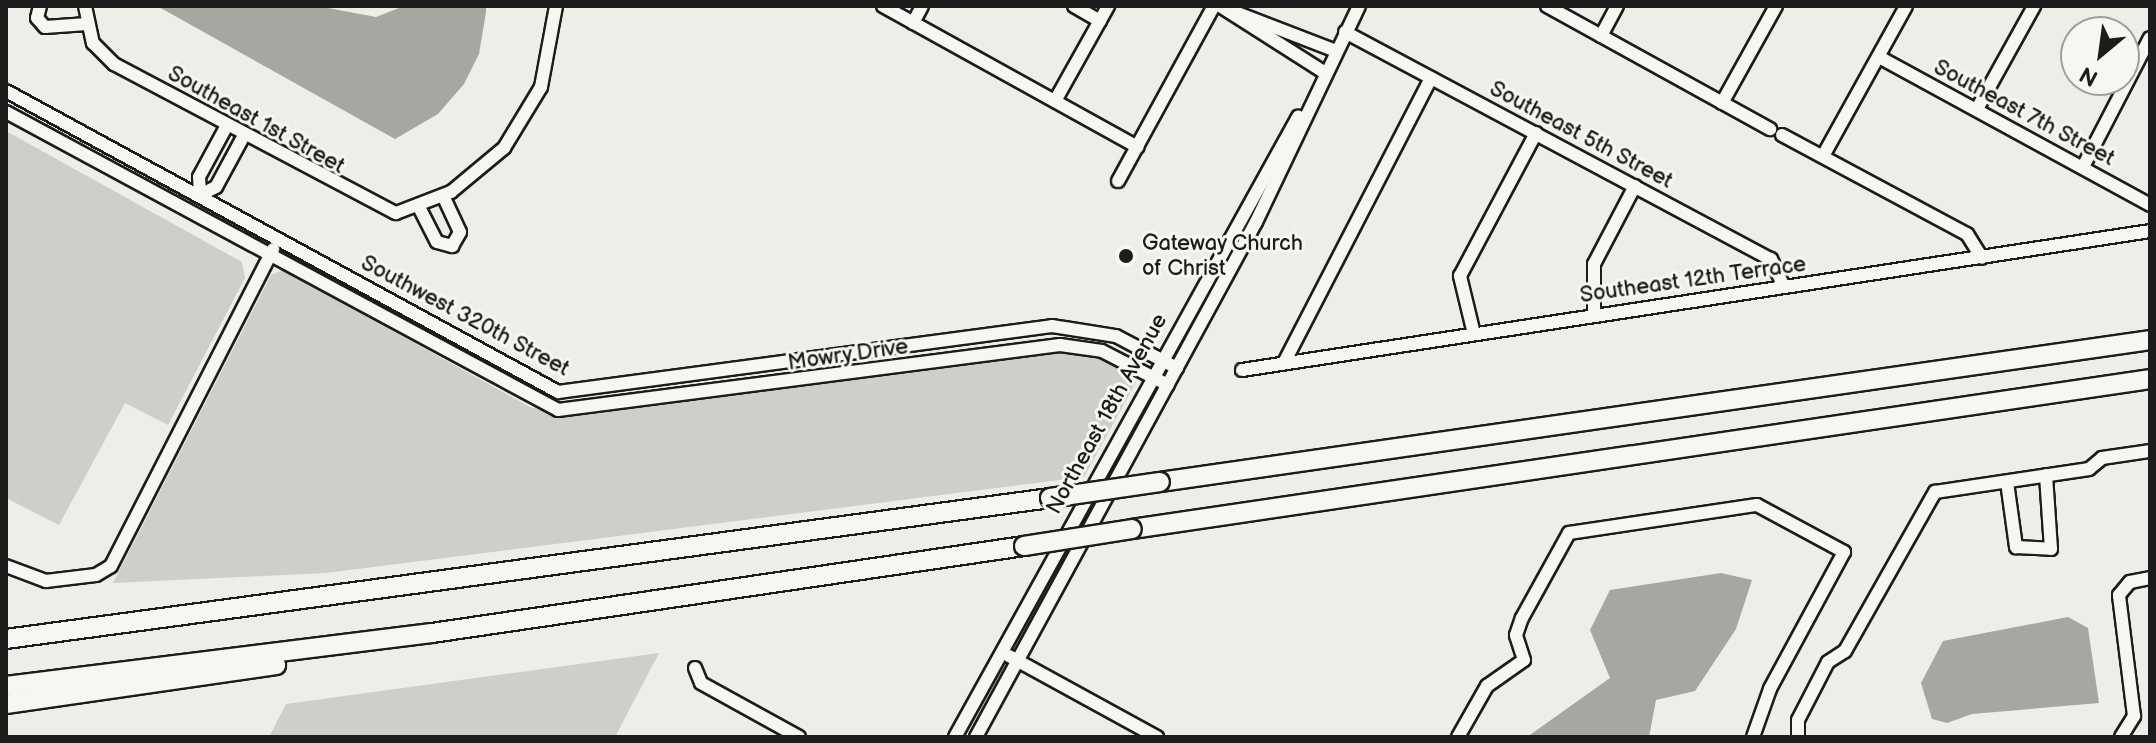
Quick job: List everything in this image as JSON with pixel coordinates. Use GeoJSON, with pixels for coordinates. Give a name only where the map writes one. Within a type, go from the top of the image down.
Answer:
{"type":"FeatureCollection","features":[{"type":"Feature","properties":{"kind":"highway"},"geometry":{"type":"LineString","coordinates":[[6,639],[1050,498],[2150,340]]}},
{"type":"Feature","properties":{"kind":"highway"},"geometry":{"type":"LineString","coordinates":[[6,686],[432,633],[2150,379]]}},
{"type":"Feature","properties":{"kind":"highway"},"geometry":{"type":"LineString","coordinates":[[6,633],[88,630]]}},
{"type":"Feature","properties":{"kind":"highway"},"geometry":{"type":"LineString","coordinates":[[6,704],[388,647],[432,633]]}},
{"type":"Feature","properties":{"kind":"street"},"geometry":{"type":"LineString","coordinates":[[40,6],[38,20],[47,28],[86,14]]}},
{"type":"Feature","properties":{"kind":"street","name":"Southeast 1st Street"},"geometry":{"type":"LineString","coordinates":[[86,14],[110,62],[381,211],[419,207],[440,198],[493,159],[528,113],[548,66],[556,6]]}},
{"type":"Feature","properties":{"kind":"street"},"geometry":{"type":"LineString","coordinates":[[883,6],[1137,147]]}},
{"type":"Feature","properties":{"kind":"street"},"geometry":{"type":"LineString","coordinates":[[913,23],[922,6]]}},
{"type":"Feature","properties":{"kind":"street"},"geometry":{"type":"LineString","coordinates":[[1074,6],[1100,21]]}},
{"type":"Feature","properties":{"kind":"street"},"geometry":{"type":"LineString","coordinates":[[1055,101],[1108,6]]}},
{"type":"Feature","properties":{"kind":"street","name":"Northeast 18th Avenue"},"geometry":{"type":"LineString","coordinates":[[976,737],[1177,368],[1359,6]]}},
{"type":"Feature","properties":{"kind":"street"},"geometry":{"type":"LineString","coordinates":[[1547,6],[1967,234],[1982,258]]}},
{"type":"Feature","properties":{"kind":"street"},"geometry":{"type":"LineString","coordinates":[[1601,36],[1617,6]]}},
{"type":"Feature","properties":{"kind":"street"},"geometry":{"type":"LineString","coordinates":[[1722,103],[1776,6]]}},
{"type":"Feature","properties":{"kind":"street"},"geometry":{"type":"LineString","coordinates":[[1823,156],[1906,6]]}},
{"type":"Feature","properties":{"kind":"street"},"geometry":{"type":"LineString","coordinates":[[1977,109],[2034,6]]}},
{"type":"Feature","properties":{"kind":"street"},"geometry":{"type":"LineString","coordinates":[[1221,7],[1336,51]]}},
{"type":"Feature","properties":{"kind":"street"},"geometry":{"type":"LineString","coordinates":[[1221,7],[1325,73]]}},
{"type":"Feature","properties":{"kind":"street"},"geometry":{"type":"LineString","coordinates":[[1118,181],[1221,7]]}},
{"type":"Feature","properties":{"kind":"street","name":"Southeast 5th Street"},"geometry":{"type":"LineString","coordinates":[[1345,32],[1771,259],[1783,285]]}},
{"type":"Feature","properties":{"kind":"street"},"geometry":{"type":"LineString","coordinates":[[2083,167],[2150,38]]}},
{"type":"Feature","properties":{"kind":"street","name":"Southeast 7th Street"},"geometry":{"type":"LineString","coordinates":[[1879,57],[2150,205]]}},
{"type":"Feature","properties":{"kind":"street","name":"Northeast 18th Avenue"},"geometry":{"type":"LineString","coordinates":[[955,737],[1151,376],[1325,73]]}},
{"type":"Feature","properties":{"kind":"street"},"geometry":{"type":"LineString","coordinates":[[1285,361],[1431,78]]}},
{"type":"Feature","properties":{"kind":"street","name":"Southwest 320th Street"},"geometry":{"type":"LineString","coordinates":[[6,91],[558,392],[1052,326],[1116,336],[1177,368]]}},
{"type":"Feature","properties":{"kind":"street","name":"Southwest 320th Street"},"geometry":{"type":"LineString","coordinates":[[6,112],[528,398]]}},
{"type":"Feature","properties":{"kind":"street"},"geometry":{"type":"LineString","coordinates":[[189,214],[200,195],[199,177],[226,127]]}},
{"type":"Feature","properties":{"kind":"street"},"geometry":{"type":"LineString","coordinates":[[1474,334],[1460,276],[1536,133]]}},
{"type":"Feature","properties":{"kind":"street"},"geometry":{"type":"LineString","coordinates":[[200,195],[216,187],[243,137]]}},
{"type":"Feature","properties":{"kind":"street"},"geometry":{"type":"LineString","coordinates":[[211,156],[228,165]]}},
{"type":"Feature","properties":{"kind":"street"},"geometry":{"type":"LineString","coordinates":[[1594,314],[1594,264],[1635,186]]}},
{"type":"Feature","properties":{"kind":"street"},"geometry":{"type":"LineString","coordinates":[[419,207],[437,242],[452,246],[460,232],[440,198]]}},
{"type":"Feature","properties":{"kind":"street","name":"Southeast 12th Terrace"},"geometry":{"type":"LineString","coordinates":[[1242,370],[2150,231]]}},
{"type":"Feature","properties":{"kind":"street"},"geometry":{"type":"LineString","coordinates":[[6,566],[46,581],[96,575],[111,566],[278,239]]}},
{"type":"Feature","properties":{"kind":"street","name":"Mowry Drive"},"geometry":{"type":"LineString","coordinates":[[528,398],[558,410],[598,409],[1060,345],[1102,351],[1168,385]]}},
{"type":"Feature","properties":{"kind":"street"},"geometry":{"type":"LineString","coordinates":[[1798,737],[1798,720],[1828,662],[1845,651],[1935,492],[2046,475],[2150,451]]}},
{"type":"Feature","properties":{"kind":"street"},"geometry":{"type":"LineString","coordinates":[[2007,482],[2016,547],[2051,549],[2046,475]]}},
{"type":"Feature","properties":{"kind":"street"},"geometry":{"type":"LineString","coordinates":[[1458,737],[1487,686],[1524,660],[1516,635],[1522,618],[1569,533],[1757,505],[1844,552],[1770,689],[1753,737]]}},
{"type":"Feature","properties":{"kind":"street"},"geometry":{"type":"LineString","coordinates":[[2121,737],[2134,716],[2119,595],[2130,582],[2150,578]]}},
{"type":"Feature","properties":{"kind":"street"},"geometry":{"type":"LineString","coordinates":[[1000,651],[1157,737]]}},
{"type":"Feature","properties":{"kind":"street"},"geometry":{"type":"LineString","coordinates":[[695,668],[701,683],[799,737]]}},
{"type":"Feature","properties":{"kind":"shaded area"},"geometry":{"type":"Polygon","coordinates":[[[157,6],[317,6],[376,17],[404,6],[486,6],[486,12],[479,54],[464,84],[438,114],[395,139],[157,6]]]}},
{"type":"Feature","properties":{"kind":"shaded area"},"geometry":{"type":"Polygon","coordinates":[[[6,131],[242,262],[245,278],[168,425],[125,403],[59,525],[6,498],[6,131]]]}},
{"type":"Feature","properties":{"kind":"shaded area"},"geometry":{"type":"Polygon","coordinates":[[[283,270],[530,407],[568,417],[1058,351],[1105,358],[1136,382],[1084,477],[326,573],[113,583],[271,275],[283,270]]]}},
{"type":"Feature","properties":{"kind":"shaded area"},"geometry":{"type":"Polygon","coordinates":[[[1721,573],[1752,580],[1736,629],[1695,691],[1656,700],[1649,737],[1527,737],[1610,678],[1590,630],[1610,590],[1721,573]]]}},
{"type":"Feature","properties":{"kind":"shaded area"},"geometry":{"type":"Polygon","coordinates":[[[2068,617],[2088,628],[2099,703],[1972,714],[1947,723],[1932,719],[1921,683],[1943,641],[2068,617]]]}},
{"type":"Feature","properties":{"kind":"shaded area"},"geometry":{"type":"Polygon","coordinates":[[[659,653],[615,737],[269,737],[286,704],[659,653]]]}},
{"type":"Feature","properties":{"kind":"place","name":"Gateway Church of Christ"},"geometry":{"type":"Point","coordinates":[1126,256]}}]}
